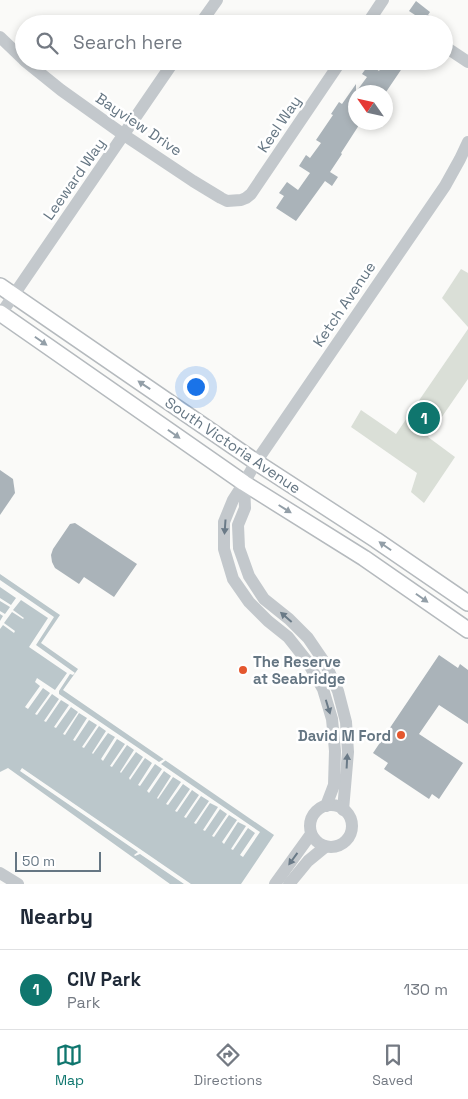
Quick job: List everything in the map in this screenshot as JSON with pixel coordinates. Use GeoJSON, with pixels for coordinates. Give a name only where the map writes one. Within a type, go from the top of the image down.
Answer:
{"type":"FeatureCollection","features":[{"type":"Feature","properties":{"kind":"main road","name":"South Victoria Avenue"},"geometry":{"type":"LineString","coordinates":[[0,286],[256,462],[376,540],[468,604]]}},
{"type":"Feature","properties":{"kind":"main road","name":"South Victoria Avenue"},"geometry":{"type":"LineString","coordinates":[[0,314],[244,483],[364,558],[468,630]]}},
{"type":"Feature","properties":{"kind":"street"},"geometry":{"type":"LineString","coordinates":[[206,15],[216,0]]}},
{"type":"Feature","properties":{"kind":"street"},"geometry":{"type":"LineString","coordinates":[[373,15],[383,0]]}},
{"type":"Feature","properties":{"kind":"street","name":"Bayview Drive"},"geometry":{"type":"LineString","coordinates":[[0,37],[15,52]]}},
{"type":"Feature","properties":{"kind":"street"},"geometry":{"type":"LineString","coordinates":[[453,52],[468,62]]}},
{"type":"Feature","properties":{"kind":"street","name":"Bayview Drive"},"geometry":{"type":"LineString","coordinates":[[35,70],[124,134],[221,198],[227,201],[241,200]]}},
{"type":"Feature","properties":{"kind":"street","name":"Leeward Way"},"geometry":{"type":"LineString","coordinates":[[0,314],[168,70]]}},
{"type":"Feature","properties":{"kind":"street","name":"Keel Way"},"geometry":{"type":"LineString","coordinates":[[241,200],[251,194],[335,70]]}},
{"type":"Feature","properties":{"kind":"street","name":"Ketch Avenue"},"geometry":{"type":"LineString","coordinates":[[326,806],[334,785],[335,751],[332,719],[322,689],[307,662],[288,637],[248,602],[233,578],[224,549],[224,522],[232,500],[256,462],[445,186],[468,142]]}},
{"type":"Feature","properties":{"kind":"street"},"geometry":{"type":"LineString","coordinates":[[244,483],[245,508],[238,525],[238,548],[249,576],[264,599],[289,619],[308,638],[325,663],[338,691],[346,722],[348,752],[344,810]]}},
{"type":"Feature","properties":{"kind":"street"},"geometry":{"type":"LineString","coordinates":[[332,805],[344,810],[352,825],[349,837],[344,842],[332,847],[325,846],[314,840],[311,834],[310,821],[317,811],[332,805]]}},
{"type":"Feature","properties":{"kind":"street"},"geometry":{"type":"LineString","coordinates":[[275,884],[311,834]]}},
{"type":"Feature","properties":{"kind":"street"},"geometry":{"type":"LineString","coordinates":[[290,884],[308,861],[325,846]]}},
{"type":"Feature","properties":{"kind":"street"},"geometry":{"type":"LineString","coordinates":[[0,872],[18,884]]}},
{"type":"Feature","properties":{"kind":"shaded area"},"geometry":{"type":"Polygon","coordinates":[[[461,269],[468,273],[468,327],[442,298],[461,269]]]}},
{"type":"Feature","properties":{"kind":"shaded area"},"geometry":{"type":"Polygon","coordinates":[[[468,329],[468,379],[428,437],[455,457],[424,503],[411,492],[417,473],[351,427],[361,410],[396,434],[468,329]]]}},
{"type":"Feature","properties":{"kind":"shaded area"},"geometry":{"type":"Polygon","coordinates":[[[0,574],[60,615],[41,643],[78,669],[63,690],[274,835],[241,884],[170,884],[8,768],[0,772],[0,574]]]}},
{"type":"Feature","properties":{"kind":"pier"},"geometry":{"type":"Polygon","coordinates":[[[0,580],[54,617],[36,645],[75,673],[73,675],[70,674],[59,694],[159,762],[164,759],[166,760],[161,764],[260,832],[243,857],[240,855],[255,833],[248,828],[233,850],[231,849],[246,826],[238,822],[224,844],[222,842],[237,820],[229,815],[214,837],[212,836],[227,814],[220,809],[205,831],[203,830],[218,807],[210,803],[196,824],[194,823],[209,801],[201,796],[186,818],[184,817],[199,795],[192,790],[177,812],[175,811],[190,789],[183,784],[168,805],[166,804],[181,782],[173,777],[158,799],[171,776],[164,771],[149,793],[147,791],[162,769],[155,764],[140,786],[138,785],[152,763],[145,758],[130,780],[129,778],[143,757],[136,752],[121,773],[134,750],[127,745],[112,767],[110,766],[125,744],[117,739],[103,761],[101,759],[115,737],[108,733],[93,754],[106,731],[99,726],[84,748],[82,747],[97,725],[89,720],[75,741],[73,740],[87,718],[79,713],[65,735],[63,734],[78,712],[71,707],[56,728],[54,727],[69,705],[61,700],[46,722],[44,721],[59,699],[52,694],[37,715],[35,714],[50,693],[43,688],[28,709],[25,707],[40,686],[35,682],[37,678],[55,690],[67,673],[29,647],[48,618],[21,600],[13,610],[24,618],[12,612],[4,623],[15,631],[14,633],[3,625],[0,629],[0,621],[3,616],[0,614],[0,611],[5,614],[10,607],[0,601],[0,598],[11,605],[16,598],[0,587],[0,580]]]}},
{"type":"Feature","properties":{"kind":"pier"},"geometry":{"type":"Polygon","coordinates":[[[22,768],[191,884],[184,884],[140,854],[135,856],[138,852],[20,771],[22,768]]]}},
{"type":"Feature","properties":{"kind":"building"},"geometry":{"type":"Polygon","coordinates":[[[416,1],[430,12],[428,15],[415,15],[409,11],[416,1]]]}},
{"type":"Feature","properties":{"kind":"building"},"geometry":{"type":"Polygon","coordinates":[[[365,70],[401,70],[391,85],[361,85],[367,77],[362,74],[365,70]]]}},
{"type":"Feature","properties":{"kind":"building"},"geometry":{"type":"Polygon","coordinates":[[[348,95],[348,130],[356,130],[330,172],[338,177],[332,186],[325,181],[296,221],[276,208],[284,196],[279,193],[287,182],[298,190],[310,173],[299,166],[306,155],[310,158],[321,143],[316,140],[333,115],[331,114],[339,102],[342,104],[348,95]]]}},
{"type":"Feature","properties":{"kind":"building"},"geometry":{"type":"Polygon","coordinates":[[[0,470],[13,479],[15,493],[0,515],[0,470]]]}},
{"type":"Feature","properties":{"kind":"building"},"geometry":{"type":"Polygon","coordinates":[[[75,523],[137,564],[114,597],[84,577],[79,584],[55,568],[51,555],[53,549],[70,524],[75,523]]]}},
{"type":"Feature","properties":{"kind":"building"},"geometry":{"type":"Polygon","coordinates":[[[439,655],[458,668],[460,664],[468,670],[468,724],[439,705],[419,734],[463,763],[439,799],[432,794],[429,799],[384,769],[388,763],[373,753],[439,655]]]}},
{"type":"Feature","properties":{"kind":"place","name":"CIV Park"},"geometry":{"type":"Point","coordinates":[424,418]}},
{"type":"Feature","properties":{"kind":"place","name":"The Reserve at Seabridge"},"geometry":{"type":"Point","coordinates":[243,670]}},
{"type":"Feature","properties":{"kind":"place","name":"David M Ford"},"geometry":{"type":"Point","coordinates":[401,735]}}]}
